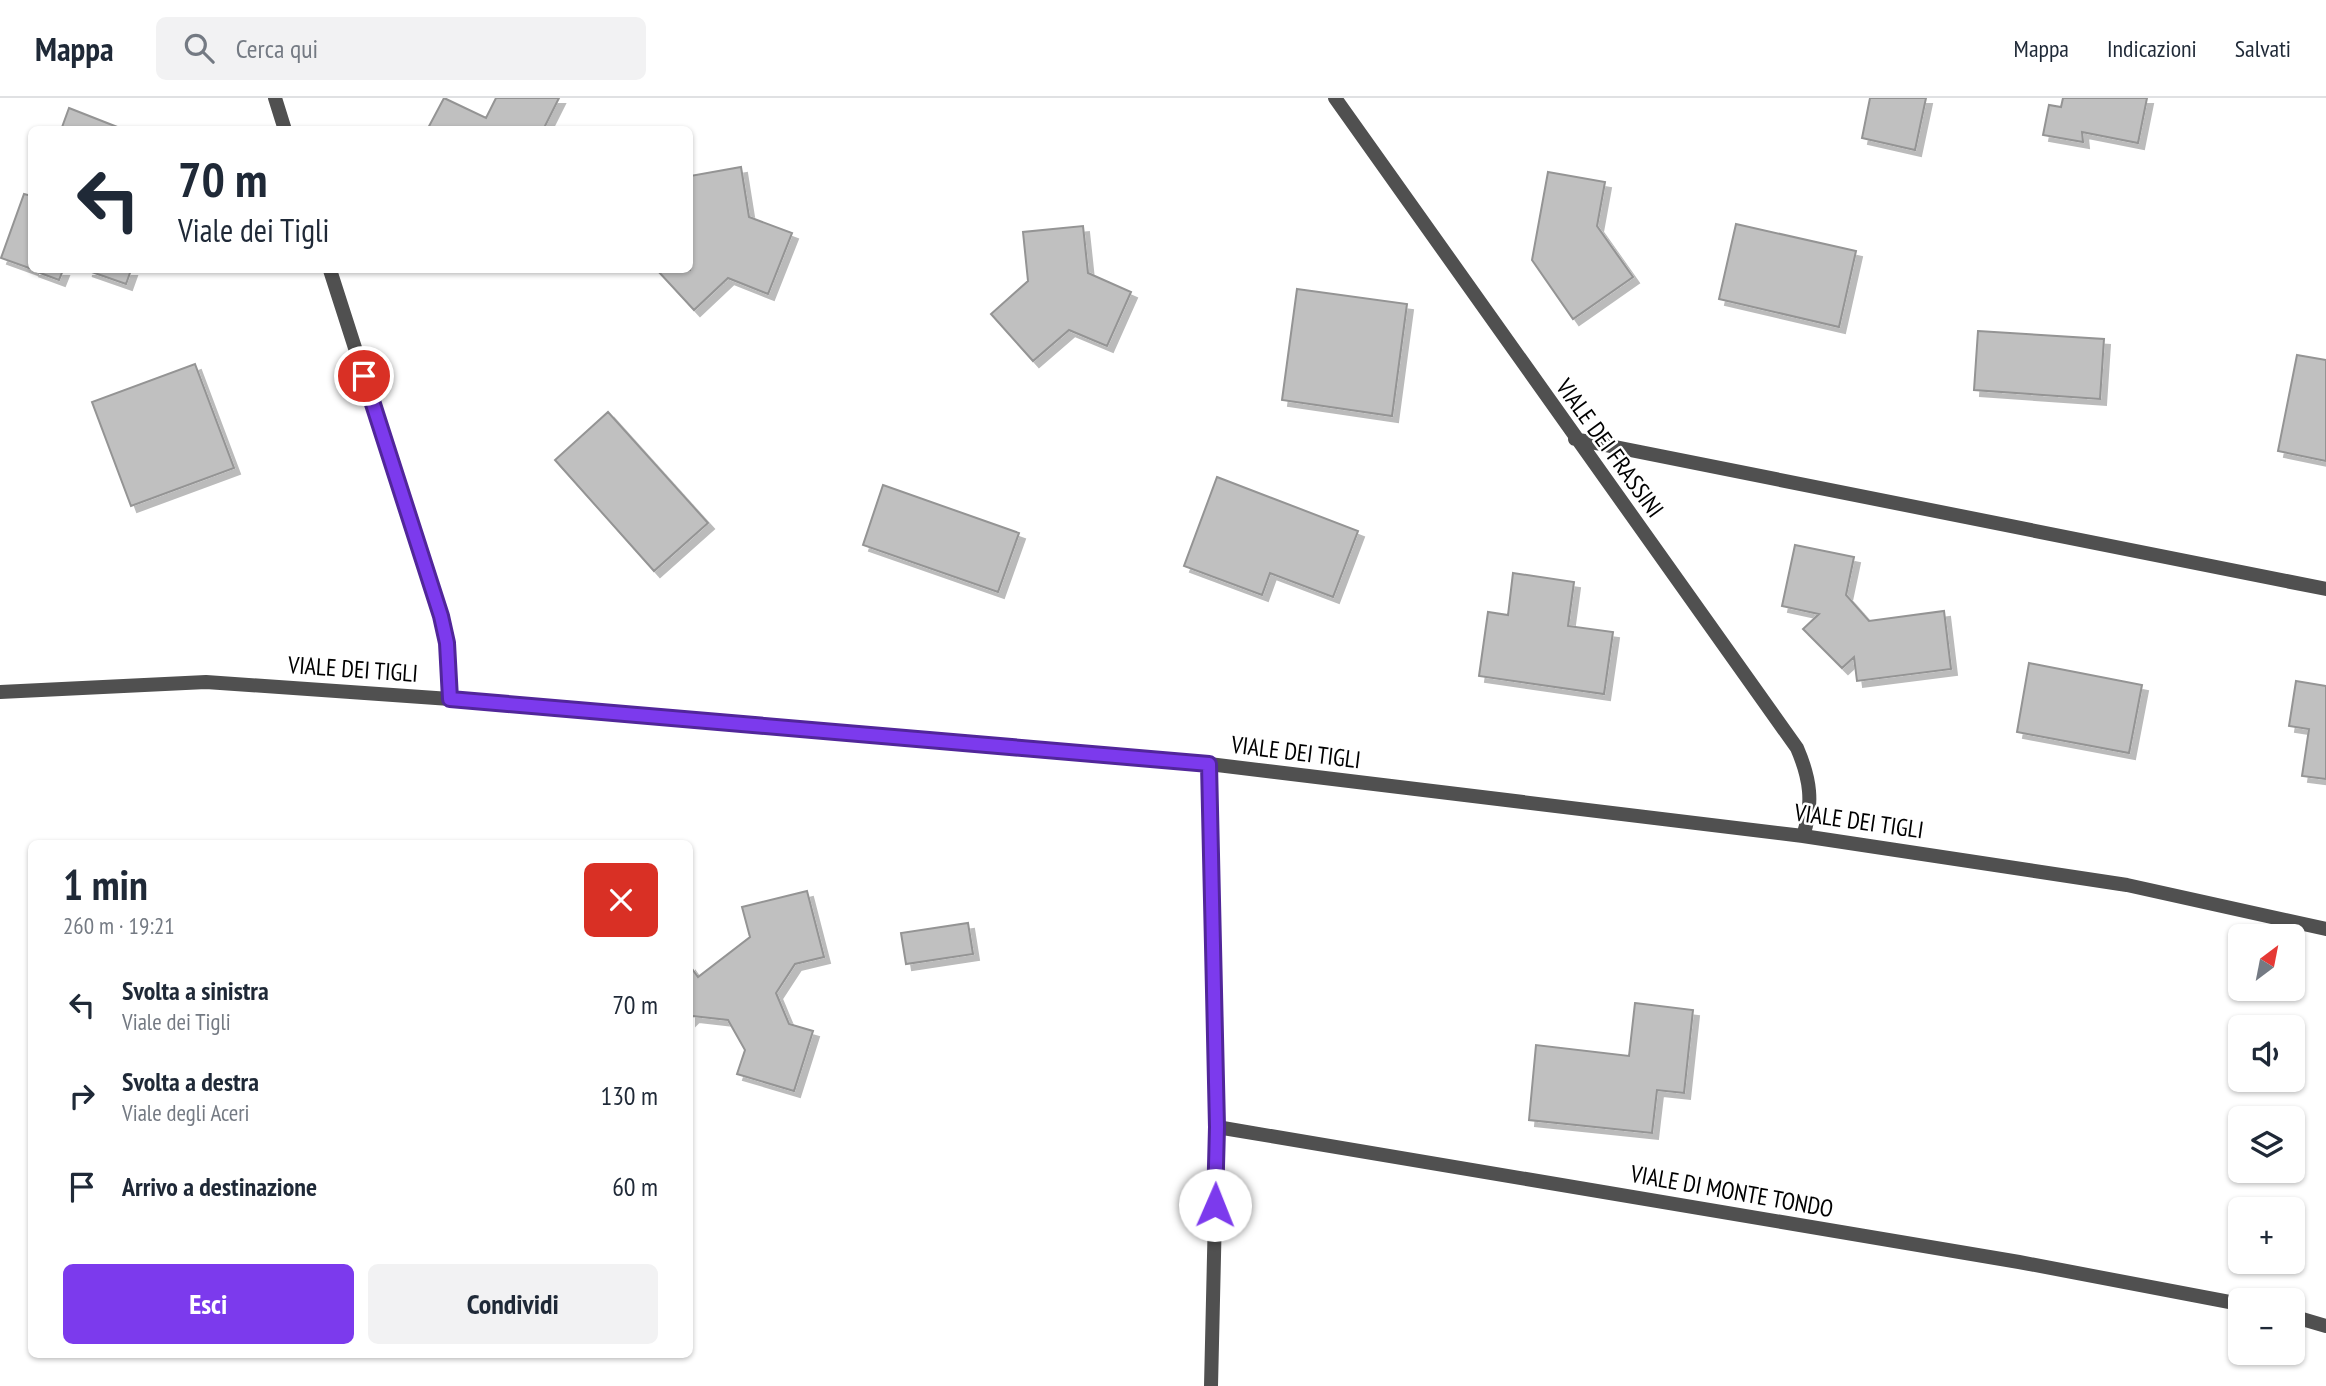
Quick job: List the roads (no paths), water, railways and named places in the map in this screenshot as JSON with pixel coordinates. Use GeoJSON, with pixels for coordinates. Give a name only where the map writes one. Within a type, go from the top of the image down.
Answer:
{"type":"FeatureCollection","features":[{"type":"Feature","properties":{"kind":"street"},"geometry":{"type":"LineString","coordinates":[[275,98],[284,126]]}},
{"type":"Feature","properties":{"kind":"street","name":"VIALE DEI FRASSINI"},"geometry":{"type":"LineString","coordinates":[[1335,98],[1797,748],[1811,790],[1808,821],[1803,835]]}},
{"type":"Feature","properties":{"kind":"street"},"geometry":{"type":"LineString","coordinates":[[331,273],[441,616],[448,650],[450,699]]}},
{"type":"Feature","properties":{"kind":"street"},"geometry":{"type":"LineString","coordinates":[[1575,439],[2326,589]]}},
{"type":"Feature","properties":{"kind":"street","name":"VIALE DEI TIGLI"},"geometry":{"type":"LineString","coordinates":[[0,692],[206,682],[450,699],[1209,764],[1803,835],[2127,885],[2326,929]]}},
{"type":"Feature","properties":{"kind":"street"},"geometry":{"type":"LineString","coordinates":[[1209,764],[1217,1127],[1211,1386]]}},
{"type":"Feature","properties":{"kind":"street","name":"VIALE DI MONTE TONDO"},"geometry":{"type":"LineString","coordinates":[[1217,1127],[2019,1262],[2228,1302]]}},
{"type":"Feature","properties":{"kind":"street"},"geometry":{"type":"LineString","coordinates":[[2305,1320],[2326,1326]]}}]}
